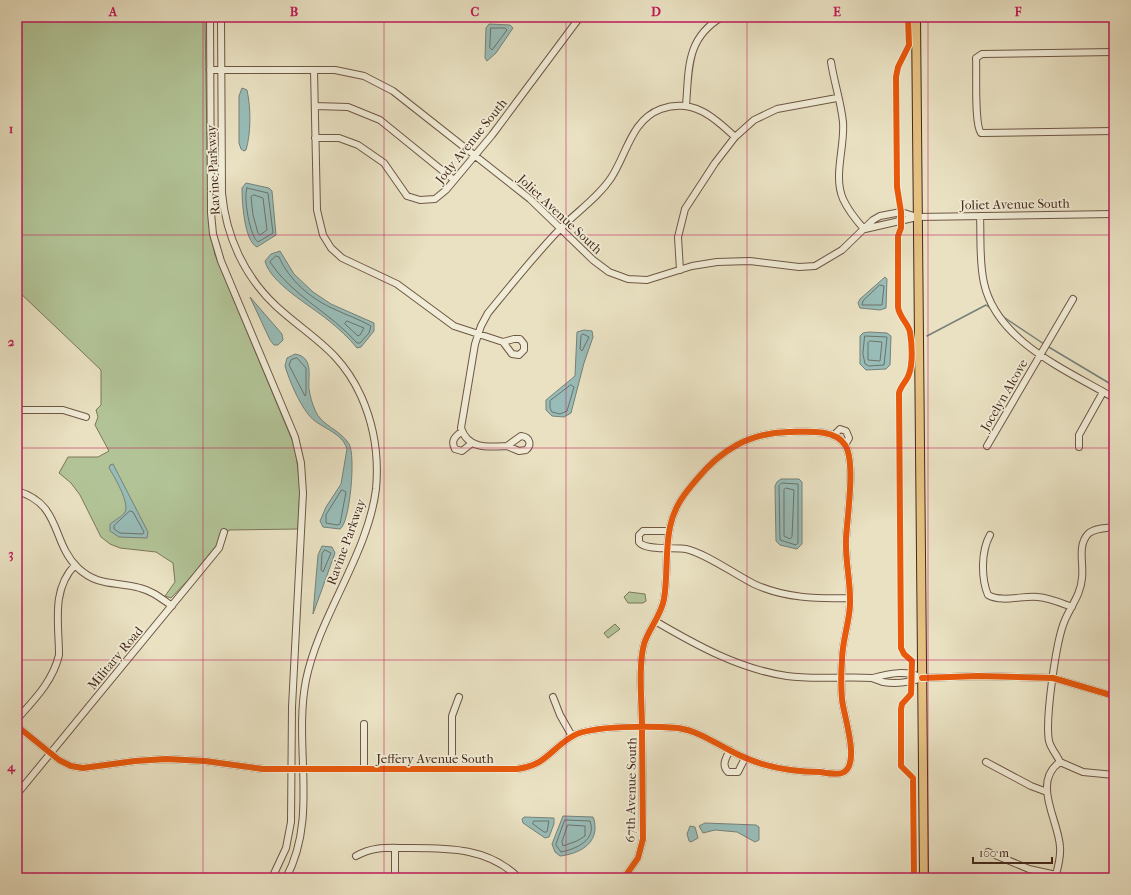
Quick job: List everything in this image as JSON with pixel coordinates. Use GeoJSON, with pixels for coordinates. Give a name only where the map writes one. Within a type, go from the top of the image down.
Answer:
{"type":"FeatureCollection","features":[{"type":"Feature","properties":{"kind":"main road"},"geometry":{"type":"LineString","coordinates":[[916,17],[924,876]]}},
{"type":"Feature","properties":{"kind":"street","name":"Ravine Parkway"},"geometry":{"type":"LineString","coordinates":[[210,17],[211,202],[215,242],[221,261],[295,437],[303,473],[292,707],[290,831],[286,848],[272,878]]}},
{"type":"Feature","properties":{"kind":"street","name":"Ravine Parkway"},"geometry":{"type":"LineString","coordinates":[[221,17],[223,200],[227,223],[236,249],[245,267],[263,292],[279,309],[322,342],[345,369],[366,407],[376,448],[376,480],[371,513],[311,660],[307,674],[303,701],[301,830],[296,853],[286,878]]}},
{"type":"Feature","properties":{"kind":"street","name":"Jody Avenue South"},"geometry":{"type":"LineString","coordinates":[[315,138],[345,139],[366,149],[384,163],[400,189],[410,198],[420,200],[435,198],[446,190],[474,156],[580,17]]}},
{"type":"Feature","properties":{"kind":"street"},"geometry":{"type":"LineString","coordinates":[[686,106],[690,61],[693,50],[707,27],[722,17]]}},
{"type":"Feature","properties":{"kind":"street"},"geometry":{"type":"LineString","coordinates":[[1114,52],[981,54],[977,56],[976,66],[977,116],[979,130],[981,133],[1114,131]]}},
{"type":"Feature","properties":{"kind":"street"},"geometry":{"type":"LineString","coordinates":[[831,62],[843,121],[844,141],[839,175],[840,188],[843,198],[852,214],[864,229]]}},
{"type":"Feature","properties":{"kind":"street","name":"Joliet Avenue South"},"geometry":{"type":"LineString","coordinates":[[210,70],[335,70],[349,72],[378,82],[393,91],[530,199],[593,260],[609,272],[628,279],[647,280],[680,270],[717,262],[750,261],[799,267],[815,266],[842,250],[873,220],[889,213],[901,212],[917,217]]}},
{"type":"Feature","properties":{"kind":"street"},"geometry":{"type":"LineString","coordinates":[[314,70],[317,210],[320,227],[332,248],[347,261],[397,284],[447,322],[477,335],[503,342]]}},
{"type":"Feature","properties":{"kind":"street"},"geometry":{"type":"LineString","coordinates":[[680,270],[678,237],[685,209],[715,164],[736,137],[754,120],[777,109],[838,98]]}},
{"type":"Feature","properties":{"kind":"street"},"geometry":{"type":"LineString","coordinates":[[314,106],[348,107],[380,120],[454,180]]}},
{"type":"Feature","properties":{"kind":"street"},"geometry":{"type":"LineString","coordinates":[[507,446],[481,446],[472,443],[462,431],[461,420],[477,335],[488,313],[560,229],[593,200],[606,184],[634,133],[642,122],[659,110],[673,106],[686,106],[701,110],[712,116],[736,137]]}},
{"type":"Feature","properties":{"kind":"street","name":"Joliet Avenue South"},"geometry":{"type":"LineString","coordinates":[[864,229],[917,217],[1114,214]]}},
{"type":"Feature","properties":{"kind":"street"},"geometry":{"type":"LineString","coordinates":[[980,216],[982,268],[987,295],[995,311],[1010,332],[1041,355],[1114,398]]}},
{"type":"Feature","properties":{"kind":"street","name":"Jocelyn Alcove"},"geometry":{"type":"LineString","coordinates":[[987,446],[1073,299]]}},
{"type":"Feature","properties":{"kind":"street"},"geometry":{"type":"LineString","coordinates":[[1079,447],[1079,435],[1103,392]]}},
{"type":"Feature","properties":{"kind":"street"},"geometry":{"type":"LineString","coordinates":[[17,410],[67,410],[86,418]]}},
{"type":"Feature","properties":{"kind":"street","name":"67th Avenue South"},"geometry":{"type":"LineString","coordinates":[[624,878],[638,858],[643,840],[642,654],[645,641],[664,601],[669,531],[674,512],[682,496],[713,460],[745,441],[783,432],[804,432],[834,435],[840,429],[846,431],[849,438],[845,445]]}},
{"type":"Feature","properties":{"kind":"street"},"geometry":{"type":"LineString","coordinates":[[462,431],[454,439],[453,443],[455,449],[462,451],[472,443]]}},
{"type":"Feature","properties":{"kind":"street"},"geometry":{"type":"LineString","coordinates":[[834,435],[845,445],[849,454],[849,506],[846,538],[850,598],[842,654],[842,678]]}},
{"type":"Feature","properties":{"kind":"street"},"geometry":{"type":"LineString","coordinates":[[17,491],[32,497],[47,511],[54,522],[65,550],[75,565],[97,581],[144,589],[159,596],[172,606]]}},
{"type":"Feature","properties":{"kind":"street"},"geometry":{"type":"LineString","coordinates":[[1113,528],[1102,528],[1089,532],[1084,539],[1082,546],[1082,578],[1079,592],[1059,637],[1049,718],[1049,740],[1060,762],[1083,772],[1114,775]]}},
{"type":"Feature","properties":{"kind":"street"},"geometry":{"type":"LineString","coordinates":[[669,531],[646,530],[641,532],[639,542],[643,546],[686,550],[701,555],[768,589],[812,598],[850,598]]}},
{"type":"Feature","properties":{"kind":"street","name":"Military Road"},"geometry":{"type":"LineString","coordinates":[[17,794],[219,548],[224,532]]}},
{"type":"Feature","properties":{"kind":"street"},"geometry":{"type":"LineString","coordinates":[[990,535],[984,545],[984,578],[988,595],[995,598],[1038,597],[1050,599],[1072,607]]}},
{"type":"Feature","properties":{"kind":"street"},"geometry":{"type":"LineString","coordinates":[[17,719],[43,689],[57,664],[59,655],[59,595],[66,575],[75,565]]}},
{"type":"Feature","properties":{"kind":"street"},"geometry":{"type":"LineString","coordinates":[[655,621],[705,648],[747,666],[786,676],[873,678],[884,682],[912,682],[922,678],[978,676],[1054,678],[1114,696]]}},
{"type":"Feature","properties":{"kind":"street","name":"Jeffery Avenue South"},"geometry":{"type":"LineString","coordinates":[[17,726],[50,754],[71,766],[83,768],[135,761],[166,759],[205,761],[249,768],[512,769],[530,766],[548,757],[572,736],[595,729],[677,728],[690,731],[745,758],[769,766],[807,772],[842,773],[851,763],[851,752],[842,700],[842,678]]}},
{"type":"Feature","properties":{"kind":"street"},"geometry":{"type":"LineString","coordinates":[[452,769],[452,716],[459,697]]}},
{"type":"Feature","properties":{"kind":"street"},"geometry":{"type":"LineString","coordinates":[[553,697],[560,715],[572,736]]}},
{"type":"Feature","properties":{"kind":"street"},"geometry":{"type":"LineString","coordinates":[[364,724],[364,769]]}},
{"type":"Feature","properties":{"kind":"street"},"geometry":{"type":"LineString","coordinates":[[730,750],[724,763],[728,772],[738,772],[745,758]]}},
{"type":"Feature","properties":{"kind":"street"},"geometry":{"type":"LineString","coordinates":[[986,762],[1031,786],[1047,792]]}},
{"type":"Feature","properties":{"kind":"street"},"geometry":{"type":"LineString","coordinates":[[988,852],[1029,869],[1056,877],[1060,863],[1060,848],[1047,792],[1049,776],[1056,765],[1060,762]]}},
{"type":"Feature","properties":{"kind":"street"},"geometry":{"type":"LineString","coordinates":[[395,848],[395,878]]}},
{"type":"Feature","properties":{"kind":"street"},"geometry":{"type":"LineString","coordinates":[[356,856],[370,849],[444,848],[469,851],[496,861],[519,878]]}},
{"type":"Feature","properties":{"kind":"green space"},"geometry":{"type":"Polygon","coordinates":[[[17,17],[205,17],[208,206],[210,231],[215,255],[295,447],[300,484],[298,529],[229,530],[189,579],[171,598],[165,596],[175,582],[173,563],[156,552],[120,548],[110,544],[101,537],[80,495],[71,483],[59,473],[68,457],[98,457],[109,451],[95,425],[98,417],[96,410],[101,405],[101,370],[17,290],[17,17]]]}},
{"type":"Feature","properties":{"kind":"green space"},"geometry":{"type":"Polygon","coordinates":[[[629,592],[645,594],[646,601],[643,603],[628,603],[624,597],[629,592]]]}},
{"type":"Feature","properties":{"kind":"green space"},"geometry":{"type":"Polygon","coordinates":[[[615,624],[620,629],[608,638],[604,633],[615,624]]]}},
{"type":"Feature","properties":{"kind":"water"},"geometry":{"type":"Polygon","coordinates":[[[489,24],[510,25],[513,28],[496,53],[487,61],[485,58],[486,28],[489,24]]]}},
{"type":"Feature","properties":{"kind":"water"},"geometry":{"type":"Polygon","coordinates":[[[242,88],[247,90],[250,112],[249,136],[246,150],[244,151],[241,149],[239,143],[239,96],[242,88]]]}},
{"type":"Feature","properties":{"kind":"water"},"geometry":{"type":"Polygon","coordinates":[[[246,183],[269,188],[272,191],[276,235],[257,247],[249,237],[245,220],[242,188],[246,183]]]}},
{"type":"Feature","properties":{"kind":"water"},"geometry":{"type":"Polygon","coordinates":[[[280,251],[294,274],[313,292],[331,304],[374,323],[374,331],[361,347],[357,348],[336,326],[292,294],[275,278],[268,269],[265,261],[271,254],[280,251]]]}},
{"type":"Feature","properties":{"kind":"water"},"geometry":{"type":"Polygon","coordinates":[[[885,277],[887,279],[886,308],[880,310],[860,308],[858,303],[860,299],[885,277]]]}},
{"type":"Feature","properties":{"kind":"water"},"geometry":{"type":"Polygon","coordinates":[[[250,297],[282,334],[283,340],[278,345],[274,345],[270,340],[250,297]]]}},
{"type":"Feature","properties":{"kind":"water"},"geometry":{"type":"Polygon","coordinates":[[[584,330],[592,331],[593,337],[584,363],[571,413],[564,417],[552,416],[546,410],[546,400],[575,376],[577,332],[584,330]]]}},
{"type":"Feature","properties":{"kind":"water"},"geometry":{"type":"Polygon","coordinates":[[[863,333],[887,333],[891,336],[890,365],[886,369],[866,370],[860,364],[860,336],[863,333]]]}},
{"type":"Feature","properties":{"kind":"water"},"geometry":{"type":"Polygon","coordinates":[[[295,354],[301,356],[308,363],[309,392],[315,410],[326,424],[345,439],[349,444],[351,451],[351,488],[347,515],[344,524],[340,529],[323,527],[320,521],[326,507],[341,484],[347,449],[340,438],[312,419],[301,403],[285,366],[287,358],[295,354]]]}},
{"type":"Feature","properties":{"kind":"water"},"geometry":{"type":"Polygon","coordinates":[[[113,464],[148,532],[147,538],[119,537],[110,531],[110,524],[125,512],[126,508],[121,490],[109,468],[110,465],[113,464]]]}},
{"type":"Feature","properties":{"kind":"water"},"geometry":{"type":"Polygon","coordinates":[[[781,479],[799,479],[802,482],[802,544],[797,549],[780,545],[776,541],[775,486],[781,479]]]}},
{"type":"Feature","properties":{"kind":"water"},"geometry":{"type":"Polygon","coordinates":[[[322,546],[332,547],[335,553],[313,614],[318,555],[322,546]]]}},
{"type":"Feature","properties":{"kind":"water"},"geometry":{"type":"Polygon","coordinates":[[[563,816],[593,817],[595,822],[595,830],[591,841],[583,849],[560,856],[555,852],[552,844],[563,816]]]}},
{"type":"Feature","properties":{"kind":"water"},"geometry":{"type":"Polygon","coordinates":[[[524,817],[554,818],[554,824],[549,837],[545,838],[523,823],[522,819],[524,817]]]}},
{"type":"Feature","properties":{"kind":"water"},"geometry":{"type":"Polygon","coordinates":[[[705,823],[756,825],[759,827],[759,840],[755,842],[737,832],[715,830],[703,833],[699,826],[705,823]]]}},
{"type":"Feature","properties":{"kind":"water"},"geometry":{"type":"Polygon","coordinates":[[[690,826],[695,827],[698,838],[691,842],[689,841],[687,834],[690,826]]]}},
{"type":"Feature","properties":{"kind":"waterway"},"geometry":{"type":"LineString","coordinates":[[927,336],[986,305],[993,310]]}},
{"type":"Feature","properties":{"kind":"waterway"},"geometry":{"type":"LineString","coordinates":[[1002,316],[1044,344]]}},
{"type":"Feature","properties":{"kind":"waterway"},"geometry":{"type":"LineString","coordinates":[[1047,346],[1114,386]]}},
{"type":"Feature","properties":{"kind":"cycle path"},"geometry":{"type":"LineString","coordinates":[[908,17],[909,45],[898,67],[896,77],[897,187],[901,212],[901,228],[898,236],[898,307],[900,314],[910,332],[912,353],[909,374],[899,393],[901,648],[904,654],[912,661],[911,694],[902,704],[901,709],[901,766],[913,778],[914,878]]}},
{"type":"Feature","properties":{"kind":"cycle path"},"geometry":{"type":"LineString","coordinates":[[17,726],[59,760],[71,766],[83,768],[135,761],[166,759],[205,761],[263,769],[517,769],[535,764],[548,756],[565,741],[582,732],[624,727],[639,727],[654,727],[668,727],[678,728],[702,735],[749,759],[768,766],[799,771],[831,774],[842,773],[848,768],[851,761],[850,739],[843,706],[841,680],[842,653],[850,605],[846,547],[850,490],[850,463],[845,445],[834,436],[819,432],[774,433],[748,440],[737,445],[706,469],[692,485],[674,513],[668,536],[664,599],[660,611],[646,638],[641,663],[642,718],[642,728],[643,839],[638,858],[624,878]]}},
{"type":"Feature","properties":{"kind":"cycle path"},"geometry":{"type":"LineString","coordinates":[[922,678],[978,676],[1053,678],[1114,696]]}}]}
